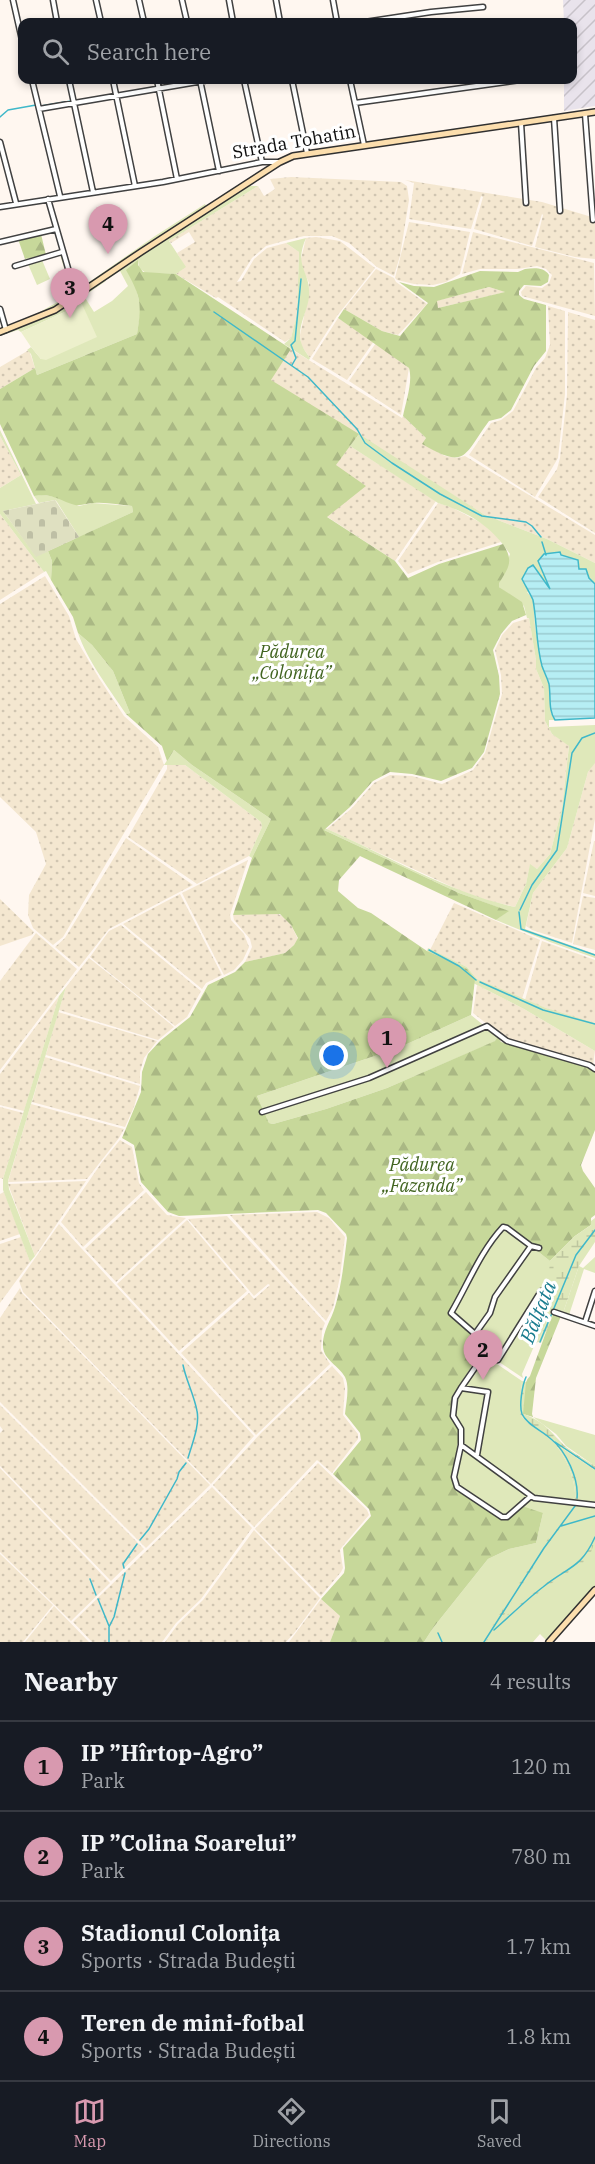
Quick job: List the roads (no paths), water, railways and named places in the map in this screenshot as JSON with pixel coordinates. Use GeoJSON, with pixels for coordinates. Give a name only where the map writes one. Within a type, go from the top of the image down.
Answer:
{"type":"FeatureCollection","features":[{"type":"Feature","properties":{"kind":"street"},"geometry":{"type":"LineString","coordinates":[[13,0],[18,22]]}},
{"type":"Feature","properties":{"kind":"street"},"geometry":{"type":"LineString","coordinates":[[53,0],[56,18]]}},
{"type":"Feature","properties":{"kind":"street"},"geometry":{"type":"LineString","coordinates":[[96,0],[99,18]]}},
{"type":"Feature","properties":{"kind":"street"},"geometry":{"type":"LineString","coordinates":[[139,0],[143,18]]}},
{"type":"Feature","properties":{"kind":"street"},"geometry":{"type":"LineString","coordinates":[[182,0],[186,18]]}},
{"type":"Feature","properties":{"kind":"street"},"geometry":{"type":"LineString","coordinates":[[229,0],[232,18]]}},
{"type":"Feature","properties":{"kind":"street"},"geometry":{"type":"LineString","coordinates":[[276,0],[279,18]]}},
{"type":"Feature","properties":{"kind":"street"},"geometry":{"type":"LineString","coordinates":[[333,0],[336,18]]}},
{"type":"Feature","properties":{"kind":"street"},"geometry":{"type":"LineString","coordinates":[[391,18],[483,7]]}},
{"type":"Feature","properties":{"kind":"street"},"geometry":{"type":"LineString","coordinates":[[33,84],[60,196]]}},
{"type":"Feature","properties":{"kind":"street"},"geometry":{"type":"LineString","coordinates":[[70,84],[93,192]]}},
{"type":"Feature","properties":{"kind":"street"},"geometry":{"type":"LineString","coordinates":[[114,84],[135,186]]}},
{"type":"Feature","properties":{"kind":"street"},"geometry":{"type":"LineString","coordinates":[[158,84],[177,179]]}},
{"type":"Feature","properties":{"kind":"street"},"geometry":{"type":"LineString","coordinates":[[39,109],[180,84]]}},
{"type":"Feature","properties":{"kind":"street"},"geometry":{"type":"LineString","coordinates":[[201,84],[219,171]]}},
{"type":"Feature","properties":{"kind":"street"},"geometry":{"type":"LineString","coordinates":[[245,84],[262,162]]}},
{"type":"Feature","properties":{"kind":"street"},"geometry":{"type":"LineString","coordinates":[[292,84],[307,153]]}},
{"type":"Feature","properties":{"kind":"street"},"geometry":{"type":"LineString","coordinates":[[351,84],[364,145]]}},
{"type":"Feature","properties":{"kind":"street"},"geometry":{"type":"LineString","coordinates":[[355,103],[491,84]]}},
{"type":"Feature","properties":{"kind":"street","name":"Strada Tohatin"},"geometry":{"type":"LineString","coordinates":[[0,207],[177,179],[262,162],[280,162],[307,153],[595,112]]}},
{"type":"Feature","properties":{"kind":"street"},"geometry":{"type":"LineString","coordinates":[[585,114],[593,220]]}},
{"type":"Feature","properties":{"kind":"street"},"geometry":{"type":"LineString","coordinates":[[554,118],[560,211]]}},
{"type":"Feature","properties":{"kind":"street"},"geometry":{"type":"LineString","coordinates":[[521,123],[526,203]]}},
{"type":"Feature","properties":{"kind":"street"},"geometry":{"type":"LineString","coordinates":[[0,142],[16,203]]}},
{"type":"Feature","properties":{"kind":"street"},"geometry":{"type":"LineString","coordinates":[[0,309],[3,331],[48,314],[280,162]]}},
{"type":"Feature","properties":{"kind":"street"},"geometry":{"type":"LineString","coordinates":[[48,199],[76,296]]}},
{"type":"Feature","properties":{"kind":"street"},"geometry":{"type":"LineString","coordinates":[[0,242],[56,229]]}},
{"type":"Feature","properties":{"kind":"street"},"geometry":{"type":"LineString","coordinates":[[15,266],[62,252]]}},
{"type":"Feature","properties":{"kind":"street"},"geometry":{"type":"LineString","coordinates":[[68,271],[84,290]]}},
{"type":"Feature","properties":{"kind":"street"},"geometry":{"type":"LineString","coordinates":[[262,1112],[379,1074],[487,1026],[507,1041],[590,1065],[595,1069]]}},
{"type":"Feature","properties":{"kind":"street"},"geometry":{"type":"LineString","coordinates":[[531,1496],[507,1517],[502,1517],[457,1487],[454,1477],[461,1445],[461,1430],[453,1416],[455,1398],[479,1362],[482,1343],[451,1312],[466,1289],[477,1264],[503,1227],[531,1246],[539,1248]]}},
{"type":"Feature","properties":{"kind":"street"},"geometry":{"type":"LineString","coordinates":[[475,1334],[490,1313],[495,1297],[531,1246]]}},
{"type":"Feature","properties":{"kind":"street"},"geometry":{"type":"LineString","coordinates":[[479,1362],[498,1360],[541,1292],[549,1291]]}},
{"type":"Feature","properties":{"kind":"street"},"geometry":{"type":"LineString","coordinates":[[585,1322],[595,1291]]}},
{"type":"Feature","properties":{"kind":"street"},"geometry":{"type":"LineString","coordinates":[[555,1312],[595,1326]]}},
{"type":"Feature","properties":{"kind":"street"},"geometry":{"type":"LineString","coordinates":[[461,1388],[488,1392],[477,1455]]}},
{"type":"Feature","properties":{"kind":"street"},"geometry":{"type":"LineString","coordinates":[[461,1445],[531,1496],[595,1505]]}},
{"type":"Feature","properties":{"kind":"street"},"geometry":{"type":"LineString","coordinates":[[549,1642],[595,1590]]}},
{"type":"Feature","properties":{"kind":"water"},"geometry":{"type":"Polygon","coordinates":[[[560,552],[561,555],[578,560],[579,569],[586,569],[589,578],[595,584],[595,718],[555,720],[551,707],[549,684],[539,650],[533,600],[522,579],[528,568],[533,565],[550,589],[538,561],[544,554],[560,552]]]}},
{"type":"Feature","properties":{"kind":"waterway"},"geometry":{"type":"LineString","coordinates":[[41,106],[71,101]]}},
{"type":"Feature","properties":{"kind":"waterway"},"geometry":{"type":"LineString","coordinates":[[0,117],[8,110],[36,105]]}},
{"type":"Feature","properties":{"kind":"waterway"},"geometry":{"type":"LineString","coordinates":[[292,365],[296,358],[291,345],[295,341],[301,279]]}},
{"type":"Feature","properties":{"kind":"waterway"},"geometry":{"type":"LineString","coordinates":[[214,312],[308,377],[357,429],[365,443],[392,463],[440,494],[482,516],[526,522],[541,537]]}},
{"type":"Feature","properties":{"kind":"waterway"},"geometry":{"type":"LineString","coordinates":[[542,542],[546,555]]}},
{"type":"Feature","properties":{"kind":"waterway"},"geometry":{"type":"LineString","coordinates":[[520,910],[532,885],[557,850],[572,753],[582,738],[595,733]]}},
{"type":"Feature","properties":{"kind":"waterway"},"geometry":{"type":"LineString","coordinates":[[519,912],[521,929],[595,955]]}},
{"type":"Feature","properties":{"kind":"waterway","name":"Bălţata"},"geometry":{"type":"LineString","coordinates":[[429,950],[459,966],[476,980]]}},
{"type":"Feature","properties":{"kind":"waterway","name":"Bălţata"},"geometry":{"type":"LineString","coordinates":[[480,982],[543,1010],[595,1024]]}},
{"type":"Feature","properties":{"kind":"waterway","name":"Bălţata"},"geometry":{"type":"LineString","coordinates":[[540,1342],[576,1255],[595,1230]]}},
{"type":"Feature","properties":{"kind":"waterway"},"geometry":{"type":"LineString","coordinates":[[183,1365],[198,1416],[188,1458]]}},
{"type":"Feature","properties":{"kind":"waterway","name":"Bălţata"},"geometry":{"type":"LineString","coordinates":[[526,1377],[521,1396],[522,1414],[562,1451],[574,1474],[577,1498]]}},
{"type":"Feature","properties":{"kind":"waterway"},"geometry":{"type":"LineString","coordinates":[[555,1442],[595,1469]]}},
{"type":"Feature","properties":{"kind":"waterway"},"geometry":{"type":"LineString","coordinates":[[140,1540],[149,1529],[186,1463]]}},
{"type":"Feature","properties":{"kind":"waterway","name":"Bălţata"},"geometry":{"type":"LineString","coordinates":[[484,1642],[544,1548],[575,1506]]}},
{"type":"Feature","properties":{"kind":"waterway"},"geometry":{"type":"LineString","coordinates":[[561,1526],[595,1516]]}},
{"type":"Feature","properties":{"kind":"waterway"},"geometry":{"type":"LineString","coordinates":[[494,1630],[537,1592],[579,1562],[595,1537]]}},
{"type":"Feature","properties":{"kind":"waterway"},"geometry":{"type":"LineString","coordinates":[[124,1568],[123,1564],[137,1544]]}},
{"type":"Feature","properties":{"kind":"waterway"},"geometry":{"type":"LineString","coordinates":[[109,1642],[109,1627],[114,1617],[125,1573]]}},
{"type":"Feature","properties":{"kind":"waterway"},"geometry":{"type":"LineString","coordinates":[[90,1579],[96,1595]]}},
{"type":"Feature","properties":{"kind":"waterway"},"geometry":{"type":"LineString","coordinates":[[98,1599],[109,1626]]}},
{"type":"Feature","properties":{"kind":"waterway"},"geometry":{"type":"LineString","coordinates":[[438,1633],[442,1642]]}},
{"type":"Feature","properties":{"kind":"place","name":"Teren de mini-fotbal"},"geometry":{"type":"Point","coordinates":[108,254]}},
{"type":"Feature","properties":{"kind":"place","name":"Stadionul Colonița"},"geometry":{"type":"Point","coordinates":[70,318]}},
{"type":"Feature","properties":{"kind":"place","name":"IP ”Hîrtop-Agro”"},"geometry":{"type":"Point","coordinates":[387,1068]}},
{"type":"Feature","properties":{"kind":"place","name":"IP ”Colina Soarelui”"},"geometry":{"type":"Point","coordinates":[483,1380]}},
{"type":"Feature","properties":{"kind":"park label","name":"Pădurea „Colonița”"},"geometry":{"type":"Point","coordinates":[292,662]}},
{"type":"Feature","properties":{"kind":"park label","name":"Pădurea „Fazenda”"},"geometry":{"type":"Point","coordinates":[422,1175]}}]}
